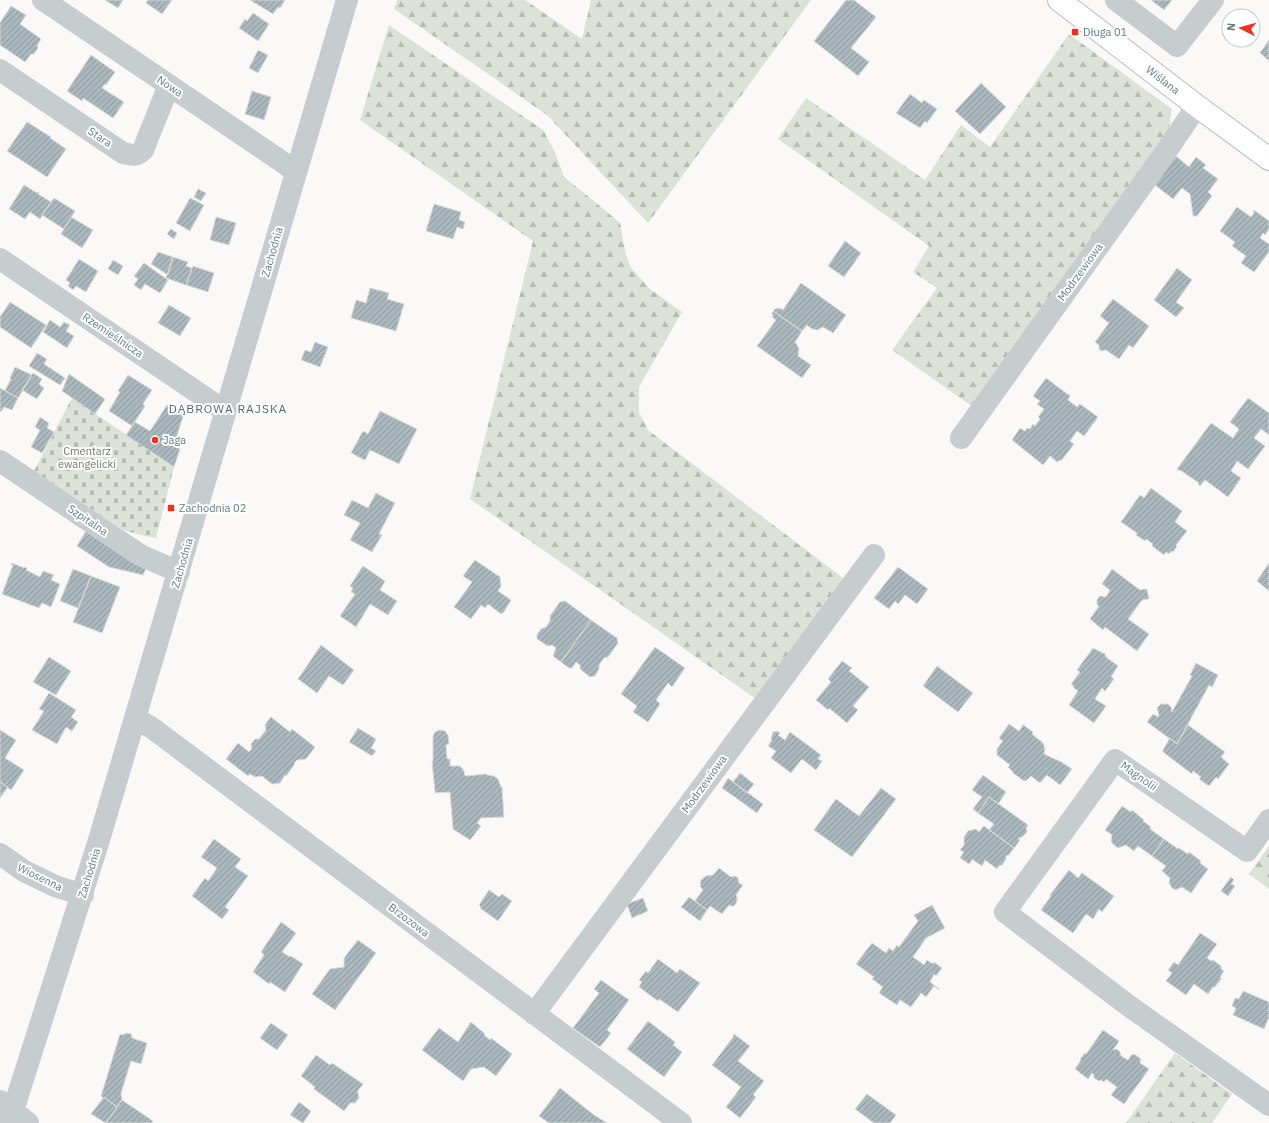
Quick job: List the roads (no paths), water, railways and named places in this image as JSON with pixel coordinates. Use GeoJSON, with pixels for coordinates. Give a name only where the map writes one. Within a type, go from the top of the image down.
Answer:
{"type":"FeatureCollection","features":[{"type":"Feature","properties":{"kind":"main road","name":"Wiślana"},"geometry":{"type":"LineString","coordinates":[[1059,0],[1197,106],[1269,159]]}},
{"type":"Feature","properties":{"kind":"street","name":"Nowa"},"geometry":{"type":"LineString","coordinates":[[43,0],[296,172]]}},
{"type":"Feature","properties":{"kind":"street","name":"Zachodnia"},"geometry":{"type":"LineString","coordinates":[[13,1114],[82,896],[347,0]]}},
{"type":"Feature","properties":{"kind":"street"},"geometry":{"type":"LineString","coordinates":[[1116,0],[1177,46],[1213,0]]}},
{"type":"Feature","properties":{"kind":"street","name":"Stara"},"geometry":{"type":"LineString","coordinates":[[0,70],[123,153],[130,155],[139,154],[143,150],[169,85]]}},
{"type":"Feature","properties":{"kind":"street","name":"Modrzewiowa"},"geometry":{"type":"LineString","coordinates":[[961,438],[1156,166],[1197,106]]}},
{"type":"Feature","properties":{"kind":"street","name":"Rzemieślnicza"},"geometry":{"type":"LineString","coordinates":[[0,259],[225,411]]}},
{"type":"Feature","properties":{"kind":"street","name":"Szpitalna"},"geometry":{"type":"LineString","coordinates":[[0,461],[140,555],[179,572]]}},
{"type":"Feature","properties":{"kind":"street","name":"Modrzewiowa"},"geometry":{"type":"LineString","coordinates":[[534,1014],[874,555]]}},
{"type":"Feature","properties":{"kind":"street","name":"Brzozowa"},"geometry":{"type":"LineString","coordinates":[[135,718],[158,733],[681,1123]]}},
{"type":"Feature","properties":{"kind":"street","name":"Magnolii"},"geometry":{"type":"LineString","coordinates":[[1269,820],[1247,851],[1115,760],[1005,912],[1129,1006],[1269,1106]]}},
{"type":"Feature","properties":{"kind":"street","name":"Wiosenna"},"geometry":{"type":"LineString","coordinates":[[0,854],[24,871],[55,886],[82,896]]}},
{"type":"Feature","properties":{"kind":"place","name":"Długa 01"},"geometry":{"type":"Point","coordinates":[1075,32]}},
{"type":"Feature","properties":{"kind":"place","name":"Jaga"},"geometry":{"type":"Point","coordinates":[155,440]}},
{"type":"Feature","properties":{"kind":"place","name":"Zachodnia 02"},"geometry":{"type":"Point","coordinates":[171,508]}},
{"type":"Feature","properties":{"kind":"district","name":"DĄBROWA RAJSKA"},"geometry":{"type":"Point","coordinates":[228,408]}},
{"type":"Feature","properties":{"kind":"park label","name":"Cmentarz ewangelicki"},"geometry":{"type":"Point","coordinates":[87,457]}}]}
